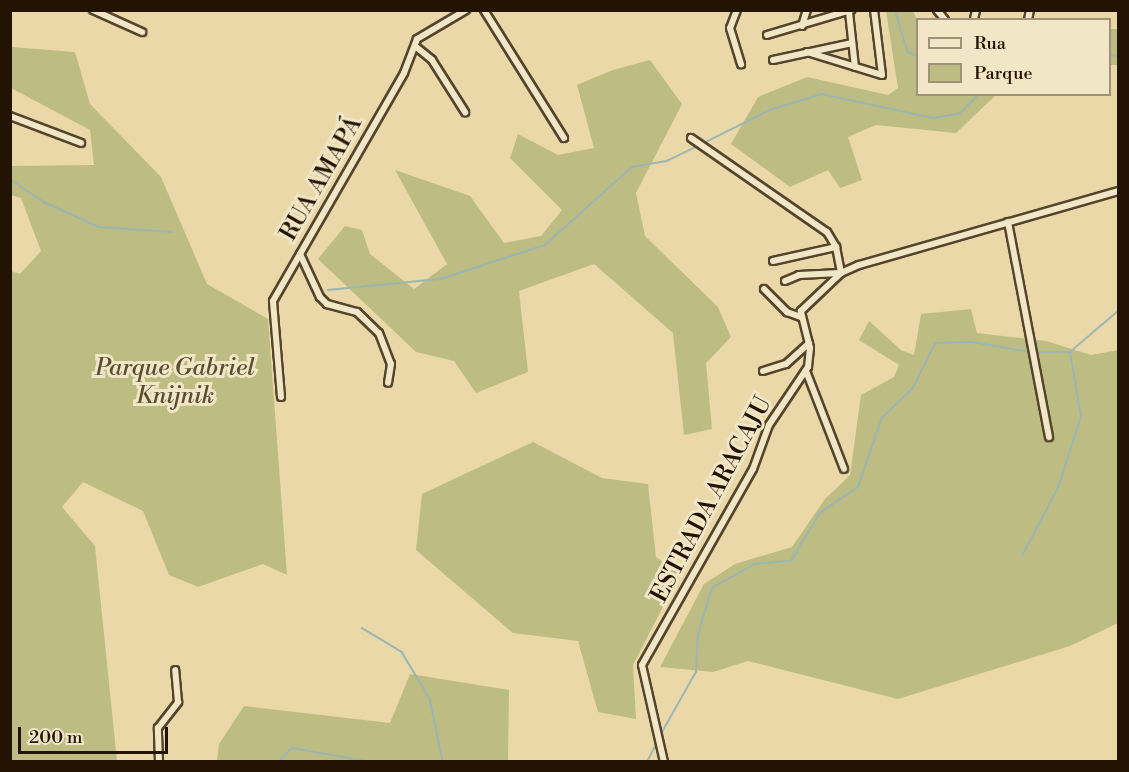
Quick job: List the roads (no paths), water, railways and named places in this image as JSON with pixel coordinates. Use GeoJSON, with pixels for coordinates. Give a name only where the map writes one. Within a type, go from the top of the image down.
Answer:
{"type":"FeatureCollection","features":[{"type":"Feature","properties":{"kind":"street"},"geometry":{"type":"LineString","coordinates":[[93,10],[142,32]]}},
{"type":"Feature","properties":{"kind":"street","name":"RUA AMAPÁ"},"geometry":{"type":"LineString","coordinates":[[282,397],[271,308],[300,253],[404,73],[415,46],[425,32],[466,10]]}},
{"type":"Feature","properties":{"kind":"street"},"geometry":{"type":"LineString","coordinates":[[484,10],[564,138]]}},
{"type":"Feature","properties":{"kind":"street"},"geometry":{"type":"LineString","coordinates":[[737,10],[730,28],[741,64]]}},
{"type":"Feature","properties":{"kind":"street"},"geometry":{"type":"LineString","coordinates":[[802,26],[807,10]]}},
{"type":"Feature","properties":{"kind":"street"},"geometry":{"type":"LineString","coordinates":[[807,52],[882,75],[874,10]]}},
{"type":"Feature","properties":{"kind":"street"},"geometry":{"type":"LineString","coordinates":[[767,35],[850,11],[855,67]]}},
{"type":"Feature","properties":{"kind":"street"},"geometry":{"type":"LineString","coordinates":[[773,60],[852,43]]}},
{"type":"Feature","properties":{"kind":"street"},"geometry":{"type":"LineString","coordinates":[[415,46],[432,60],[465,112]]}},
{"type":"Feature","properties":{"kind":"street"},"geometry":{"type":"LineString","coordinates":[[10,116],[81,143]]}},
{"type":"Feature","properties":{"kind":"street"},"geometry":{"type":"LineString","coordinates":[[691,138],[817,224],[836,247],[841,273]]}},
{"type":"Feature","properties":{"kind":"street"},"geometry":{"type":"LineString","coordinates":[[785,281],[799,275],[841,273],[1119,191]]}},
{"type":"Feature","properties":{"kind":"street"},"geometry":{"type":"LineString","coordinates":[[1008,222],[1049,437]]}},
{"type":"Feature","properties":{"kind":"street"},"geometry":{"type":"LineString","coordinates":[[773,261],[836,247]]}},
{"type":"Feature","properties":{"kind":"street"},"geometry":{"type":"LineString","coordinates":[[300,253],[320,297],[327,304],[357,312],[380,333],[391,364],[388,383]]}},
{"type":"Feature","properties":{"kind":"street"},"geometry":{"type":"LineString","coordinates":[[764,289],[788,312],[801,317],[801,311],[841,273]]}},
{"type":"Feature","properties":{"kind":"street","name":"ESTRADA ARACAJU"},"geometry":{"type":"LineString","coordinates":[[664,762],[642,665],[753,470],[769,425],[806,370],[809,343],[801,317]]}},
{"type":"Feature","properties":{"kind":"street"},"geometry":{"type":"LineString","coordinates":[[763,371],[786,364],[809,343]]}},
{"type":"Feature","properties":{"kind":"street"},"geometry":{"type":"LineString","coordinates":[[806,370],[844,469]]}},
{"type":"Feature","properties":{"kind":"street"},"geometry":{"type":"LineString","coordinates":[[159,762],[158,728],[178,702],[175,670]]}},
{"type":"Feature","properties":{"kind":"waterway"},"geometry":{"type":"LineString","coordinates":[[895,10],[908,52],[916,55]]}},
{"type":"Feature","properties":{"kind":"waterway"},"geometry":{"type":"LineString","coordinates":[[1111,55],[1118,56]]}},
{"type":"Feature","properties":{"kind":"waterway"},"geometry":{"type":"LineString","coordinates":[[702,144],[770,110],[822,94],[933,118],[959,114],[977,96]]}},
{"type":"Feature","properties":{"kind":"waterway"},"geometry":{"type":"LineString","coordinates":[[328,290],[441,279],[545,245],[632,167],[667,161],[698,146]]}},
{"type":"Feature","properties":{"kind":"waterway"},"geometry":{"type":"LineString","coordinates":[[10,179],[44,202],[99,227],[172,232]]}},
{"type":"Feature","properties":{"kind":"waterway"},"geometry":{"type":"LineString","coordinates":[[1035,352],[1070,352],[1118,311]]}},
{"type":"Feature","properties":{"kind":"waterway"},"geometry":{"type":"LineString","coordinates":[[661,734],[696,672],[698,635],[712,588],[755,564],[791,561],[820,513],[858,487],[882,418],[913,388],[935,343],[972,342],[1030,352]]}},
{"type":"Feature","properties":{"kind":"waterway"},"geometry":{"type":"LineString","coordinates":[[1022,556],[1058,488],[1081,417],[1070,352]]}},
{"type":"Feature","properties":{"kind":"waterway"},"geometry":{"type":"LineString","coordinates":[[362,628],[402,652],[430,699],[443,762]]}},
{"type":"Feature","properties":{"kind":"waterway"},"geometry":{"type":"LineString","coordinates":[[647,762],[656,744]]}},
{"type":"Feature","properties":{"kind":"waterway"},"geometry":{"type":"LineString","coordinates":[[278,762],[292,748],[372,762]]}},
{"type":"Feature","properties":{"kind":"park label","name":"Parque Gabriel Knijnik"},"geometry":{"type":"Point","coordinates":[175,383]}}]}
